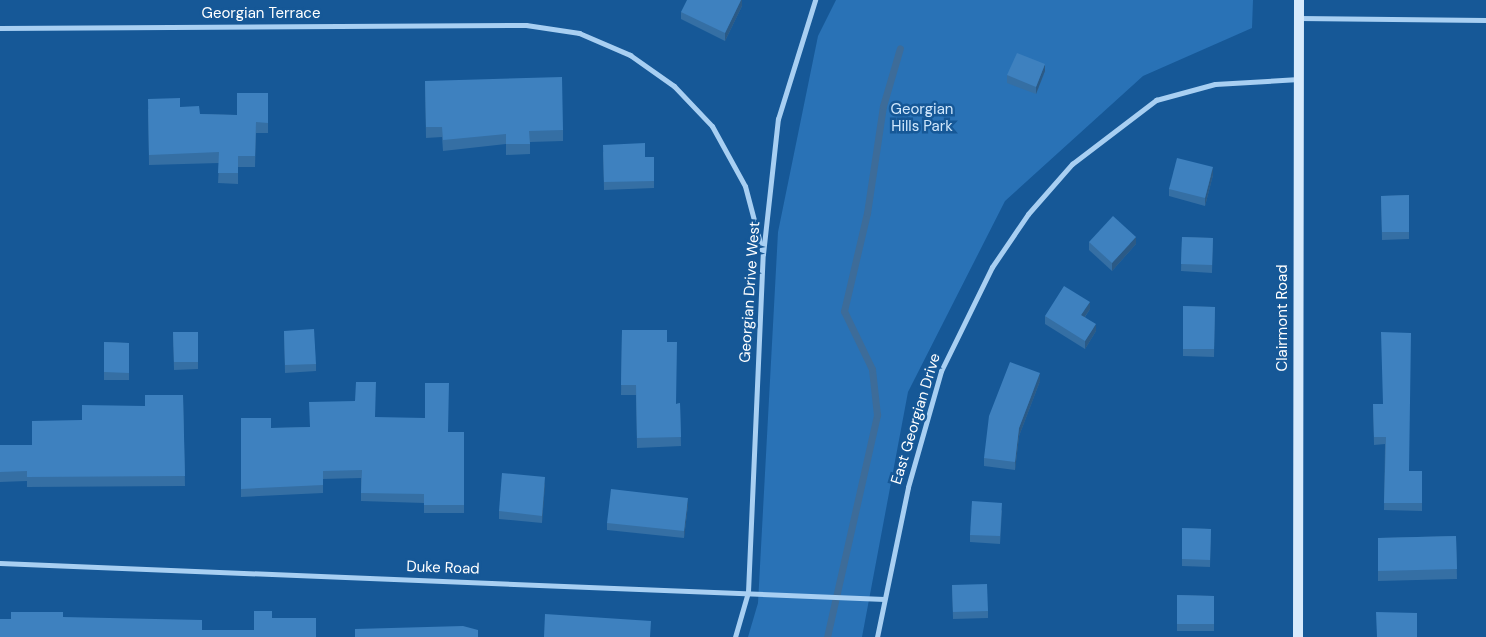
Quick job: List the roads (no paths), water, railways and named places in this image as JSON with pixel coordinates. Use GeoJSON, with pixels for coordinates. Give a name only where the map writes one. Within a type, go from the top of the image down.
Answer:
{"type":"FeatureCollection","features":[{"type":"Feature","properties":{"kind":"main road","name":"Clairmont Road"},"geometry":{"type":"LineString","coordinates":[[1298,637],[1299,0]]}},
{"type":"Feature","properties":{"kind":"street","name":"Georgian Drive West"},"geometry":{"type":"LineString","coordinates":[[735,637],[748,592],[764,254],[778,119],[815,0]]}},
{"type":"Feature","properties":{"kind":"street"},"geometry":{"type":"LineString","coordinates":[[1299,18],[1486,20]]}},
{"type":"Feature","properties":{"kind":"street","name":"Georgian Terrace"},"geometry":{"type":"LineString","coordinates":[[0,28],[526,25],[579,33],[630,55],[674,86],[712,126],[745,186],[764,254]]}},
{"type":"Feature","properties":{"kind":"street","name":"East Georgian Drive"},"geometry":{"type":"LineString","coordinates":[[877,637],[912,470],[941,371],[992,268],[1028,214],[1072,164],[1156,100],[1215,84],[1299,79]]}},
{"type":"Feature","properties":{"kind":"street","name":"Duke Road"},"geometry":{"type":"LineString","coordinates":[[0,563],[884,599]]}},
{"type":"Feature","properties":{"kind":"waterway"},"geometry":{"type":"LineString","coordinates":[[827,637],[877,415],[872,369],[844,311],[867,213],[883,106],[900,48]]}},
{"type":"Feature","properties":{"kind":"park label","name":"Georgian Hills Park"},"geometry":{"type":"Point","coordinates":[922,118]}}]}
